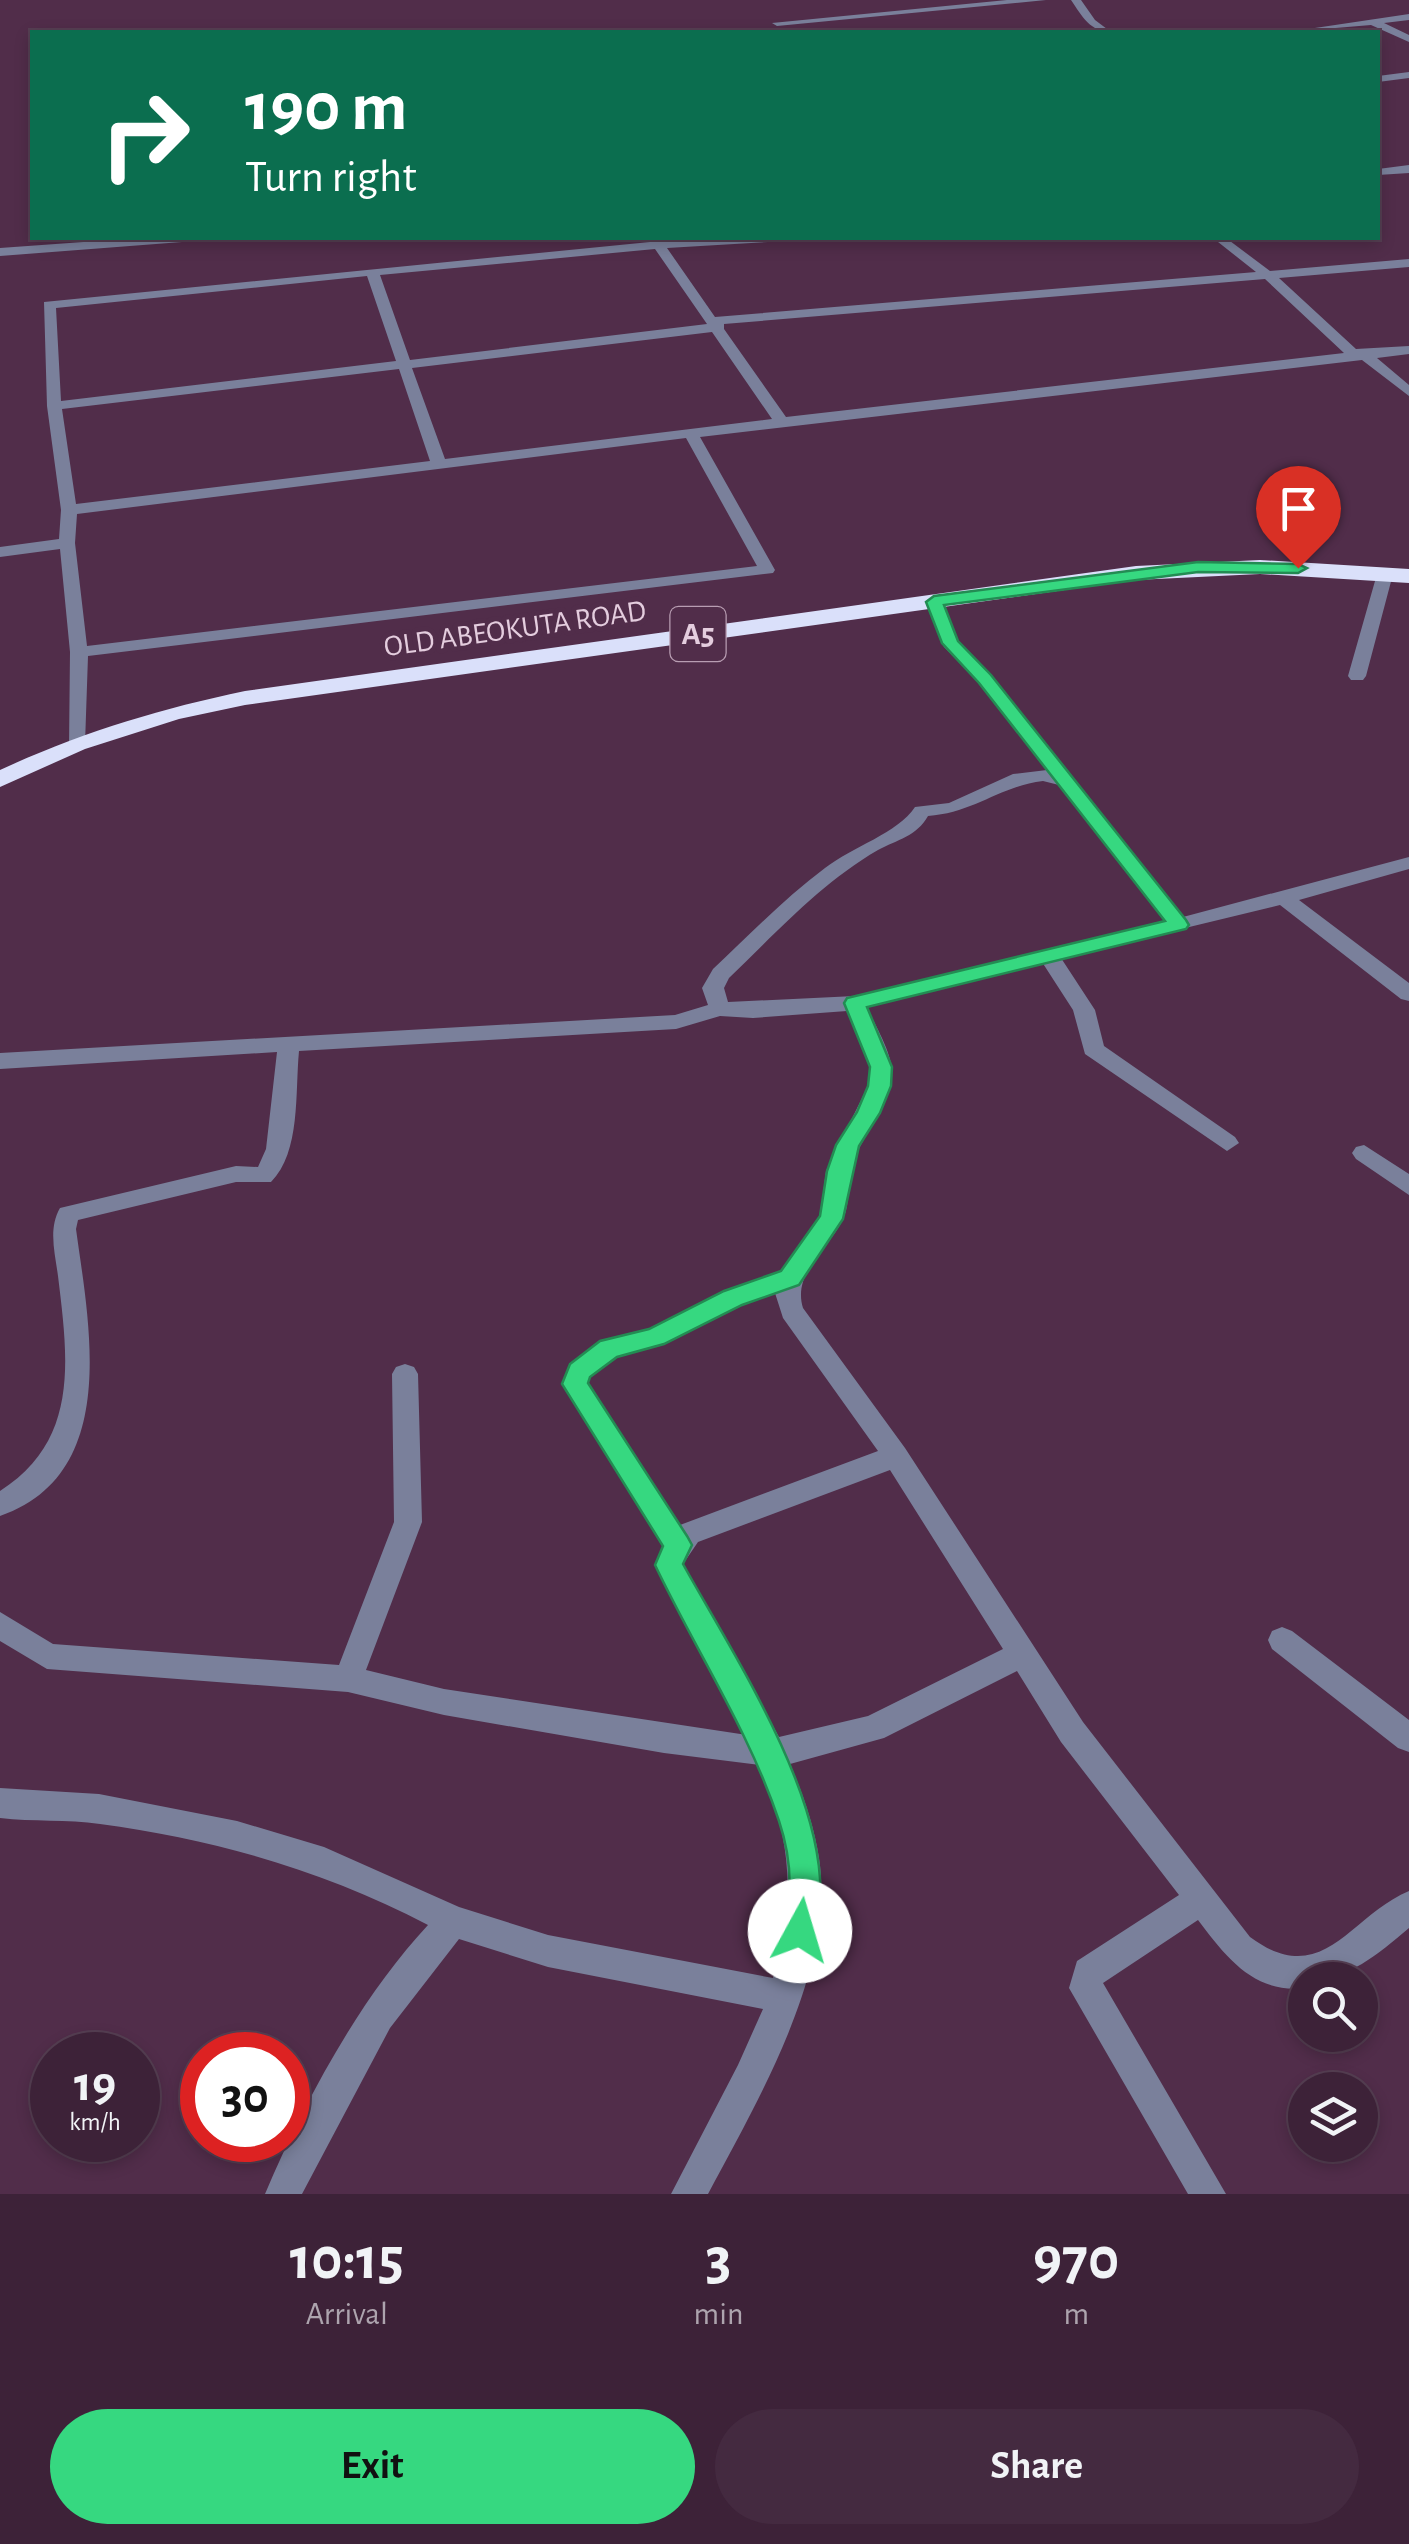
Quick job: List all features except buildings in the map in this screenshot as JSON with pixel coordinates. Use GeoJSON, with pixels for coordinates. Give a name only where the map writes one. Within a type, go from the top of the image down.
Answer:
{"type":"FeatureCollection","features":[{"type":"Feature","properties":{"kind":"highway","name":"OLD ABEOKUTA ROAD"},"geometry":{"type":"LineString","coordinates":[[0,779],[76,744],[173,714],[246,698],[1198,567],[1397,575]]}},
{"type":"Feature","properties":{"kind":"street"},"geometry":{"type":"LineString","coordinates":[[900,0],[911,12]]}},
{"type":"Feature","properties":{"kind":"street"},"geometry":{"type":"LineString","coordinates":[[777,23],[873,19],[1041,0]]}},
{"type":"Feature","properties":{"kind":"street"},"geometry":{"type":"LineString","coordinates":[[1076,0],[1091,22],[1103,30]]}},
{"type":"Feature","properties":{"kind":"street"},"geometry":{"type":"LineString","coordinates":[[1309,30],[1409,17]]}},
{"type":"Feature","properties":{"kind":"street"},"geometry":{"type":"LineString","coordinates":[[1375,22],[1409,39]]}},
{"type":"Feature","properties":{"kind":"street"},"geometry":{"type":"LineString","coordinates":[[1380,79],[1409,75]]}},
{"type":"Feature","properties":{"kind":"street"},"geometry":{"type":"LineString","coordinates":[[1380,172],[1409,168]]}},
{"type":"Feature","properties":{"kind":"street"},"geometry":{"type":"LineString","coordinates":[[0,252],[156,240]]}},
{"type":"Feature","properties":{"kind":"street"},"geometry":{"type":"LineString","coordinates":[[76,744],[78,652],[67,543],[68,510],[54,406],[49,304],[581,250],[723,240]]}},
{"type":"Feature","properties":{"kind":"street"},"geometry":{"type":"LineString","coordinates":[[1221,240],[1268,275],[1409,410]]}},
{"type":"Feature","properties":{"kind":"street"},"geometry":{"type":"LineString","coordinates":[[656,243],[782,422]]}},
{"type":"Feature","properties":{"kind":"street"},"geometry":{"type":"LineString","coordinates":[[54,406],[716,324],[1409,263]]}},
{"type":"Feature","properties":{"kind":"street"},"geometry":{"type":"LineString","coordinates":[[373,274],[439,465]]}},
{"type":"Feature","properties":{"kind":"street"},"geometry":{"type":"LineString","coordinates":[[68,510],[1409,350]]}},
{"type":"Feature","properties":{"kind":"street"},"geometry":{"type":"LineString","coordinates":[[1355,355],[1409,392]]}},
{"type":"Feature","properties":{"kind":"street"},"geometry":{"type":"LineString","coordinates":[[78,652],[767,570],[692,434]]}},
{"type":"Feature","properties":{"kind":"street"},"geometry":{"type":"LineString","coordinates":[[0,552],[67,543]]}},
{"type":"Feature","properties":{"kind":"street"},"geometry":{"type":"LineString","coordinates":[[1357,676],[1397,575]]}},
{"type":"Feature","properties":{"kind":"street"},"geometry":{"type":"LineString","coordinates":[[934,602],[950,643],[985,679],[1179,925]]}},
{"type":"Feature","properties":{"kind":"street"},"geometry":{"type":"LineString","coordinates":[[720,1010],[713,988],[720,974],[842,861],[878,839],[913,826],[922,811],[954,808],[1020,778],[1043,775],[1065,781]]}},
{"type":"Feature","properties":{"kind":"street"},"geometry":{"type":"LineString","coordinates":[[0,1061],[676,1022],[720,1010],[754,1012],[855,1003],[1179,925],[1409,863]]}},
{"type":"Feature","properties":{"kind":"street"},"geometry":{"type":"LineString","coordinates":[[1284,898],[1409,994]]}},
{"type":"Feature","properties":{"kind":"street"},"geometry":{"type":"LineString","coordinates":[[1047,954],[1079,996],[1092,1027],[1093,1049],[1228,1143]]}},
{"type":"Feature","properties":{"kind":"street"},"geometry":{"type":"LineString","coordinates":[[855,1003],[881,1067],[879,1086],[838,1171],[836,1205],[830,1219],[790,1278],[787,1295],[792,1311],[896,1456],[1072,1732],[1239,1948],[1272,1971],[1307,1971],[1363,1945],[1409,1907]]}},
{"type":"Feature","properties":{"kind":"street"},"geometry":{"type":"LineString","coordinates":[[0,1504],[45,1474],[67,1445],[76,1409],[76,1344],[64,1229],[68,1214],[236,1174],[263,1176],[274,1165],[278,1148],[290,1046]]}},
{"type":"Feature","properties":{"kind":"street"},"geometry":{"type":"LineString","coordinates":[[1364,1153],[1409,1186]]}},
{"type":"Feature","properties":{"kind":"street"},"geometry":{"type":"LineString","coordinates":[[678,1545],[575,1384],[579,1371],[609,1348],[655,1337],[733,1298],[790,1278]]}},
{"type":"Feature","properties":{"kind":"street"},"geometry":{"type":"LineString","coordinates":[[348,1679],[408,1522],[406,1374]]}},
{"type":"Feature","properties":{"kind":"street"},"geometry":{"type":"LineString","coordinates":[[689,2194],[759,2063],[783,1996],[805,1896],[804,1863],[796,1826],[769,1752],[669,1565],[688,1534],[896,1456]]}},
{"type":"Feature","properties":{"kind":"street"},"geometry":{"type":"LineString","coordinates":[[0,1625],[47,1656],[80,1662],[348,1679],[444,1702],[664,1739],[769,1752],[799,1749],[873,1728],[1021,1656]]}},
{"type":"Feature","properties":{"kind":"street"},"geometry":{"type":"LineString","coordinates":[[1282,1640],[1409,1738]]}},
{"type":"Feature","properties":{"kind":"street"},"geometry":{"type":"LineString","coordinates":[[0,1804],[92,1808],[258,1838],[397,1890],[453,1920],[548,1952],[783,1996]]}},
{"type":"Feature","properties":{"kind":"street"},"geometry":{"type":"LineString","coordinates":[[1200,1900],[1089,1974],[1085,1988],[1208,2194]]}},
{"type":"Feature","properties":{"kind":"street"},"geometry":{"type":"LineString","coordinates":[[283,2194],[376,2014],[408,1968],[453,1920]]}},
{"type":"Feature","properties":{"kind":"route"},"geometry":{"type":"LineString","coordinates":[[800,1931],[804,1863],[796,1826],[769,1752],[669,1565],[678,1545],[575,1384],[579,1371],[609,1348],[655,1337],[733,1298],[790,1278],[830,1219],[836,1205],[838,1171],[879,1086],[881,1067],[855,1003],[1179,925],[985,679],[950,643],[934,602],[1198,567],[1298,568]]}}]}
